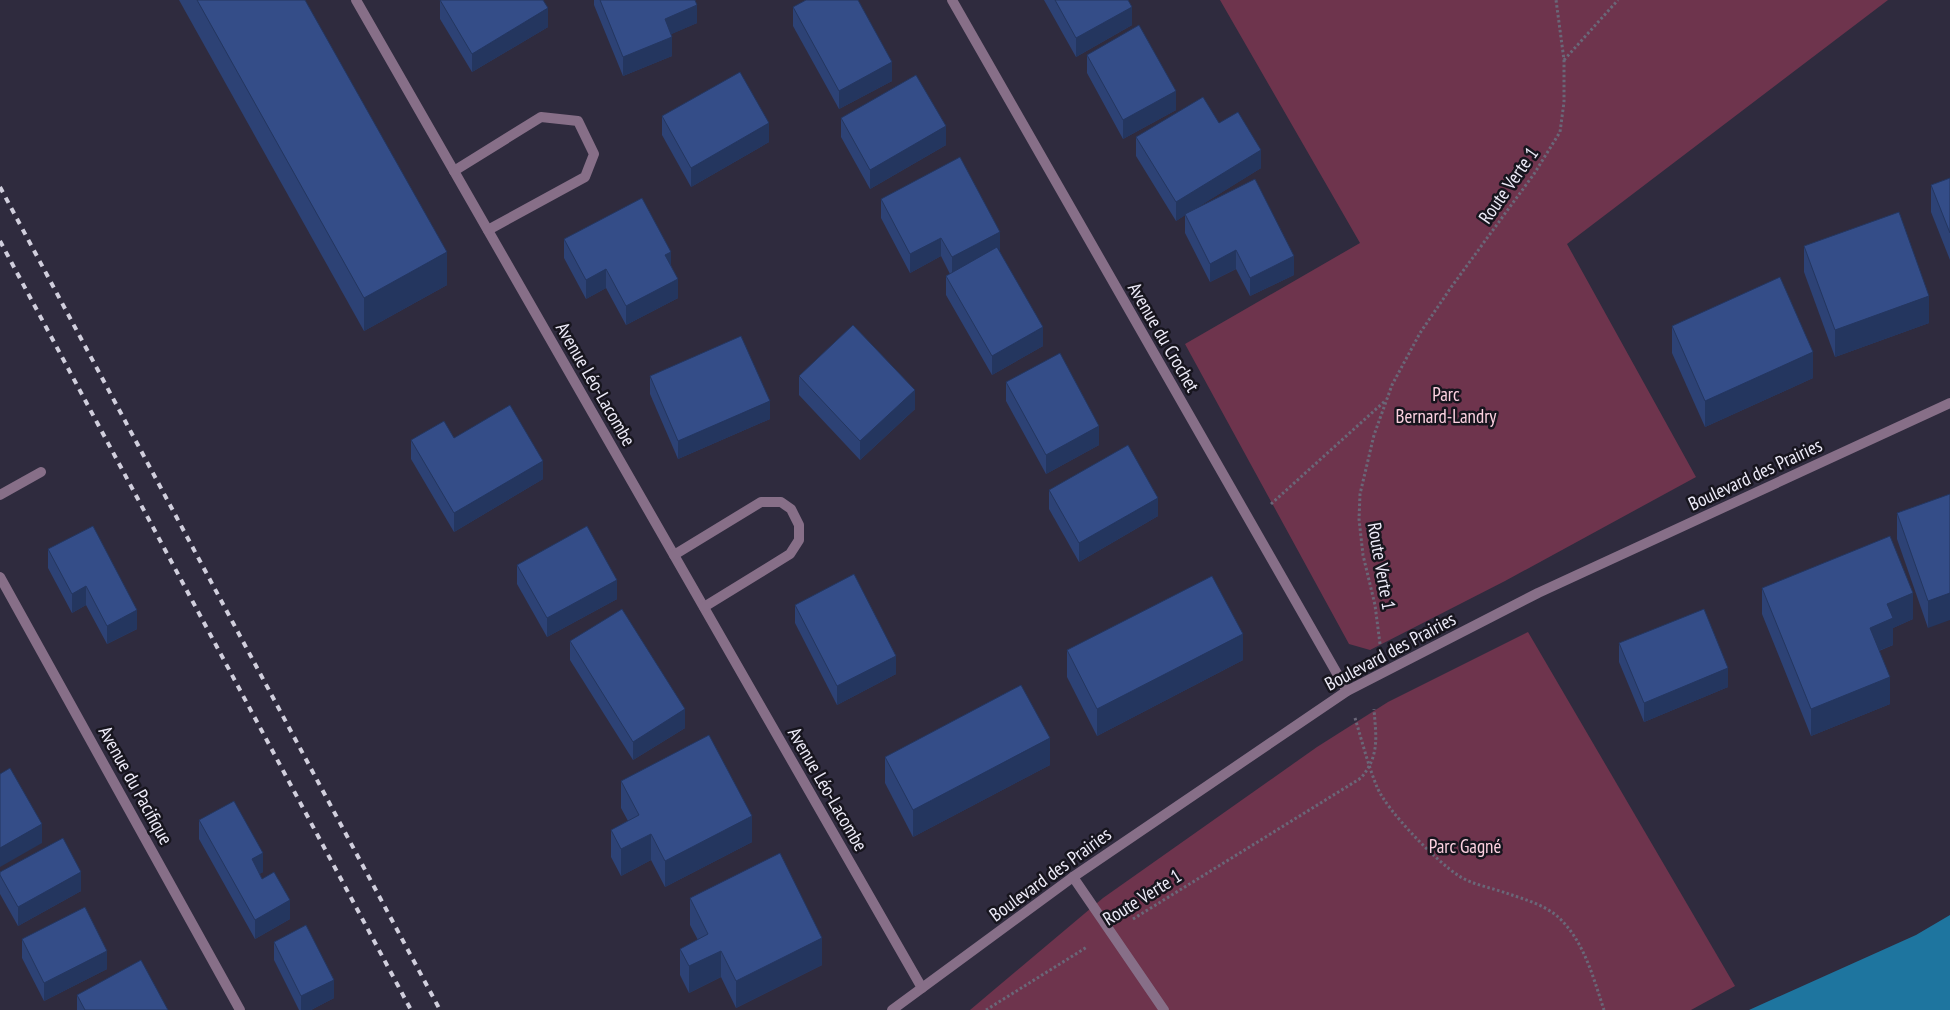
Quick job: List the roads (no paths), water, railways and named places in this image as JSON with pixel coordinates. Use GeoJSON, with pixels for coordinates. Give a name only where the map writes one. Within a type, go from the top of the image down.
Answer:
{"type":"FeatureCollection","features":[{"type":"Feature","properties":{"kind":"street","name":"Avenue Léo-Lacombe"},"geometry":{"type":"LineString","coordinates":[[356,0],[922,988]]}},
{"type":"Feature","properties":{"kind":"street","name":"Avenue du Crochet"},"geometry":{"type":"LineString","coordinates":[[952,0],[1347,691]]}},
{"type":"Feature","properties":{"kind":"street"},"geometry":{"type":"LineString","coordinates":[[454,171],[541,117],[578,120],[594,154],[585,177],[488,230]]}},
{"type":"Feature","properties":{"kind":"street","name":"Boulevard des Prairies"},"geometry":{"type":"LineString","coordinates":[[892,1010],[1073,877],[1347,691],[1538,593],[1950,403]]}},
{"type":"Feature","properties":{"kind":"street"},"geometry":{"type":"LineString","coordinates":[[0,495],[41,472]]}},
{"type":"Feature","properties":{"kind":"street"},"geometry":{"type":"LineString","coordinates":[[674,555],[761,502],[781,502],[791,509],[799,525],[799,540],[790,554],[704,607]]}},
{"type":"Feature","properties":{"kind":"street","name":"Avenue du Pacifique"},"geometry":{"type":"LineString","coordinates":[[0,577],[240,1010]]}},
{"type":"Feature","properties":{"kind":"street"},"geometry":{"type":"LineString","coordinates":[[1073,877],[1164,1010]]}},
{"type":"Feature","properties":{"kind":"water"},"geometry":{"type":"Polygon","coordinates":[[[1950,915],[1950,1010],[1749,1010],[1916,935],[1950,915]]]}},
{"type":"Feature","properties":{"kind":"railway"},"geometry":{"type":"LineString","coordinates":[[0,187],[440,1010]]}},
{"type":"Feature","properties":{"kind":"railway"},"geometry":{"type":"LineString","coordinates":[[0,241],[411,1010]]}},
{"type":"Feature","properties":{"kind":"park label","name":"Parc Bernard-Landry"},"geometry":{"type":"Point","coordinates":[1446,405]}},
{"type":"Feature","properties":{"kind":"park label","name":"Parc Gagné"},"geometry":{"type":"Point","coordinates":[1465,846]}}]}
